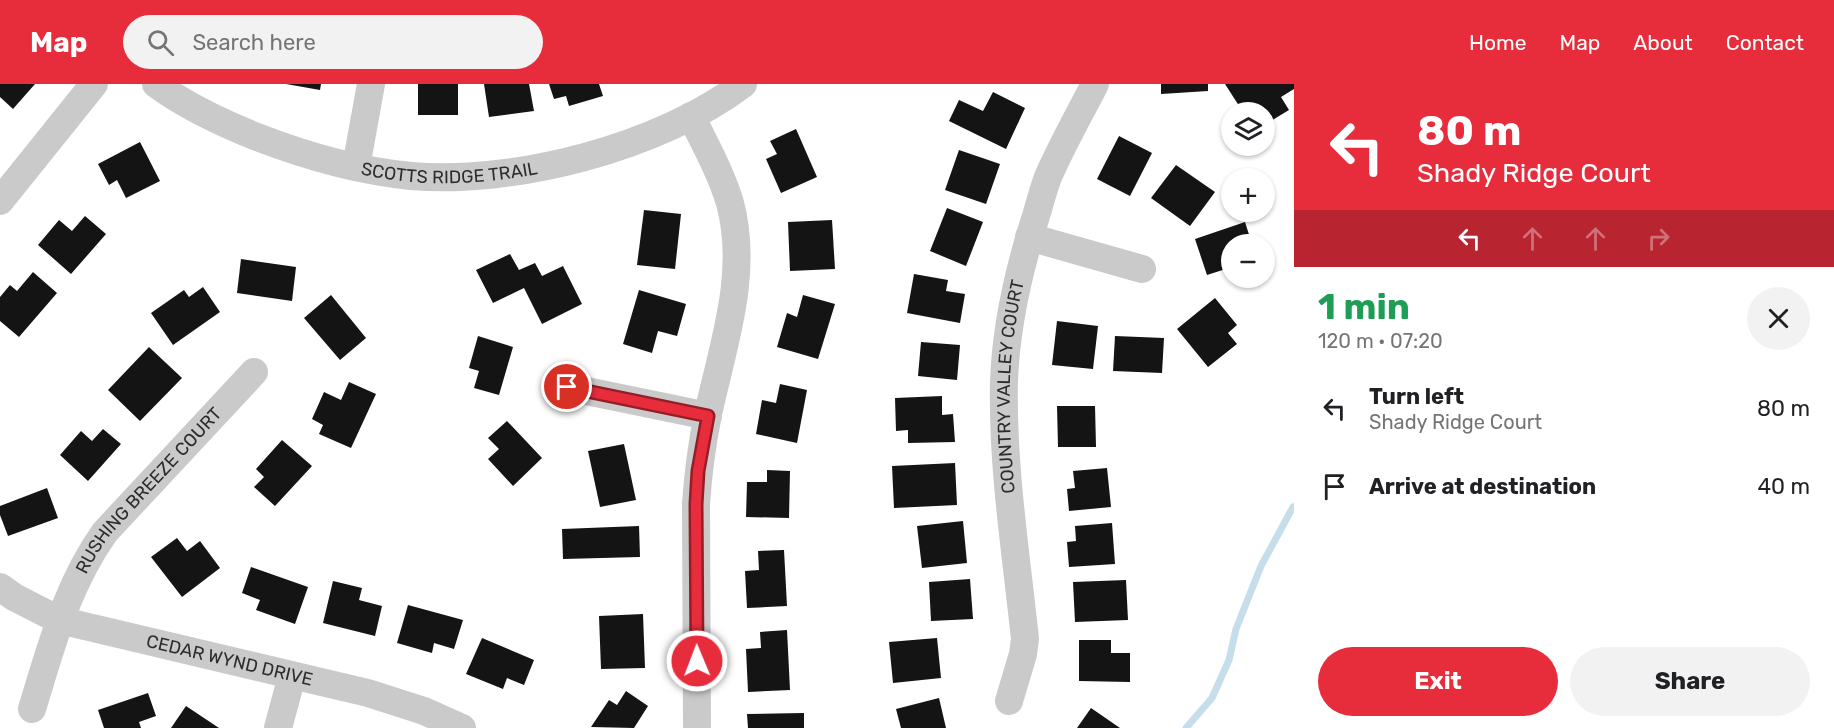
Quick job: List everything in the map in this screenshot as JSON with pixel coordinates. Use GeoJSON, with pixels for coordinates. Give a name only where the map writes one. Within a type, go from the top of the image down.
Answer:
{"type":"FeatureCollection","features":[{"type":"Feature","properties":{"kind":"street"},"geometry":{"type":"LineString","coordinates":[[0,201],[94,84]]}},
{"type":"Feature","properties":{"kind":"street","name":"SCOTTS RIDGE TRAIL"},"geometry":{"type":"LineString","coordinates":[[156,84],[196,110],[284,147],[356,167],[422,176],[488,175],[586,157],[631,142],[691,116],[743,84]]}},
{"type":"Feature","properties":{"kind":"street"},"geometry":{"type":"LineString","coordinates":[[356,167],[371,84]]}},
{"type":"Feature","properties":{"kind":"street","name":"COUNTRY VALLEY COURT"},"geometry":{"type":"LineString","coordinates":[[1009,701],[1023,654],[1025,639],[1008,472],[1004,380],[1011,321],[1029,237],[1047,179],[1095,84]]}},
{"type":"Feature","properties":{"kind":"street"},"geometry":{"type":"LineString","coordinates":[[691,116],[730,203],[737,249],[736,279],[730,319],[698,471],[696,504],[698,728]]}},
{"type":"Feature","properties":{"kind":"street"},"geometry":{"type":"LineString","coordinates":[[1029,237],[1142,269]]}},
{"type":"Feature","properties":{"kind":"street","name":"RUSHING BREEZE COURT"},"geometry":{"type":"LineString","coordinates":[[32,709],[59,620],[78,574],[105,532],[254,372]]}},
{"type":"Feature","properties":{"kind":"street"},"geometry":{"type":"LineString","coordinates":[[567,387],[708,416]]}},
{"type":"Feature","properties":{"kind":"street","name":"CEDAR WYND DRIVE"},"geometry":{"type":"LineString","coordinates":[[0,587],[14,597],[59,620],[368,693],[424,711],[462,728]]}},
{"type":"Feature","properties":{"kind":"street"},"geometry":{"type":"LineString","coordinates":[[279,728],[292,676]]}},
{"type":"Feature","properties":{"kind":"building"},"geometry":{"type":"Polygon","coordinates":[[[0,84],[35,84],[13,109],[0,97],[0,84]]]}},
{"type":"Feature","properties":{"kind":"building"},"geometry":{"type":"Polygon","coordinates":[[[286,84],[321,84],[320,90],[286,84]]]}},
{"type":"Feature","properties":{"kind":"building"},"geometry":{"type":"Polygon","coordinates":[[[418,84],[458,84],[458,115],[418,115],[418,84]]]}},
{"type":"Feature","properties":{"kind":"building"},"geometry":{"type":"Polygon","coordinates":[[[484,84],[529,84],[534,111],[489,117],[484,84]]]}},
{"type":"Feature","properties":{"kind":"building"},"geometry":{"type":"Polygon","coordinates":[[[549,84],[599,84],[603,96],[569,106],[566,96],[554,99],[549,84]]]}},
{"type":"Feature","properties":{"kind":"building"},"geometry":{"type":"Polygon","coordinates":[[[1161,84],[1208,84],[1208,91],[1161,94],[1161,84]]]}},
{"type":"Feature","properties":{"kind":"building"},"geometry":{"type":"Polygon","coordinates":[[[1225,84],[1294,84],[1294,89],[1281,97],[1289,110],[1275,118],[1275,102],[1237,102],[1225,84]]]}},
{"type":"Feature","properties":{"kind":"building"},"geometry":{"type":"Polygon","coordinates":[[[993,92],[1025,108],[1006,149],[949,121],[959,100],[983,111],[993,92]]]}},
{"type":"Feature","properties":{"kind":"building"},"geometry":{"type":"Polygon","coordinates":[[[796,129],[817,177],[781,193],[766,159],[777,154],[770,141],[796,129]]]}},
{"type":"Feature","properties":{"kind":"building"},"geometry":{"type":"Polygon","coordinates":[[[1119,136],[1152,153],[1130,196],[1097,179],[1119,136]]]}},
{"type":"Feature","properties":{"kind":"building"},"geometry":{"type":"Polygon","coordinates":[[[140,142],[160,181],[126,198],[117,180],[109,185],[98,164],[140,142]]]}},
{"type":"Feature","properties":{"kind":"building"},"geometry":{"type":"Polygon","coordinates":[[[959,150],[1000,164],[986,204],[945,190],[959,150]]]}},
{"type":"Feature","properties":{"kind":"building"},"geometry":{"type":"Polygon","coordinates":[[[1176,165],[1215,192],[1190,226],[1151,198],[1176,165]]]}},
{"type":"Feature","properties":{"kind":"building"},"geometry":{"type":"Polygon","coordinates":[[[947,208],[983,222],[966,266],[930,251],[947,208]]]}},
{"type":"Feature","properties":{"kind":"building"},"geometry":{"type":"Polygon","coordinates":[[[644,210],[681,214],[675,269],[637,265],[644,210]]]}},
{"type":"Feature","properties":{"kind":"building"},"geometry":{"type":"Polygon","coordinates":[[[85,216],[106,234],[71,274],[38,245],[59,220],[72,231],[85,216]]]}},
{"type":"Feature","properties":{"kind":"building"},"geometry":{"type":"Polygon","coordinates":[[[832,220],[835,269],[790,271],[788,222],[832,220]]]}},
{"type":"Feature","properties":{"kind":"building"},"geometry":{"type":"Polygon","coordinates":[[[1245,222],[1249,234],[1221,234],[1221,271],[1207,275],[1195,239],[1245,222]]]}},
{"type":"Feature","properties":{"kind":"building"},"geometry":{"type":"Polygon","coordinates":[[[510,254],[519,270],[535,263],[542,276],[563,266],[582,304],[542,324],[524,288],[493,303],[476,270],[510,254]]]}},
{"type":"Feature","properties":{"kind":"building"},"geometry":{"type":"Polygon","coordinates":[[[241,259],[296,267],[292,301],[237,293],[241,259]]]}},
{"type":"Feature","properties":{"kind":"building"},"geometry":{"type":"Polygon","coordinates":[[[33,272],[57,293],[19,337],[0,321],[0,297],[10,285],[17,291],[33,272]]]}},
{"type":"Feature","properties":{"kind":"building"},"geometry":{"type":"Polygon","coordinates":[[[914,274],[948,280],[946,291],[965,294],[960,323],[907,313],[914,274]]]}},
{"type":"Feature","properties":{"kind":"building"},"geometry":{"type":"Polygon","coordinates":[[[203,287],[220,312],[173,345],[151,313],[184,290],[189,297],[203,287]]]}},
{"type":"Feature","properties":{"kind":"building"},"geometry":{"type":"Polygon","coordinates":[[[639,290],[686,304],[677,336],[658,331],[652,353],[623,344],[639,290]]]}},
{"type":"Feature","properties":{"kind":"building"},"geometry":{"type":"Polygon","coordinates":[[[331,295],[366,338],[340,360],[304,318],[331,295]]]}},
{"type":"Feature","properties":{"kind":"building"},"geometry":{"type":"Polygon","coordinates":[[[803,295],[835,304],[818,359],[777,347],[787,313],[797,317],[803,295]]]}},
{"type":"Feature","properties":{"kind":"building"},"geometry":{"type":"Polygon","coordinates":[[[1215,298],[1237,325],[1228,333],[1237,344],[1208,367],[1177,329],[1215,298]]]}},
{"type":"Feature","properties":{"kind":"building"},"geometry":{"type":"Polygon","coordinates":[[[1057,321],[1098,326],[1093,369],[1052,365],[1057,321]]]}},
{"type":"Feature","properties":{"kind":"building"},"geometry":{"type":"Polygon","coordinates":[[[478,336],[513,347],[499,395],[474,388],[479,371],[469,368],[478,336]]]}},
{"type":"Feature","properties":{"kind":"building"},"geometry":{"type":"Polygon","coordinates":[[[1115,336],[1164,338],[1162,373],[1113,371],[1115,336]]]}},
{"type":"Feature","properties":{"kind":"building"},"geometry":{"type":"Polygon","coordinates":[[[921,342],[960,345],[957,380],[918,376],[921,342]]]}},
{"type":"Feature","properties":{"kind":"building"},"geometry":{"type":"Polygon","coordinates":[[[149,347],[182,378],[140,421],[108,390],[149,347]]]}},
{"type":"Feature","properties":{"kind":"building"},"geometry":{"type":"Polygon","coordinates":[[[349,382],[376,394],[351,448],[319,434],[323,425],[312,419],[324,392],[341,400],[349,382]]]}},
{"type":"Feature","properties":{"kind":"building"},"geometry":{"type":"Polygon","coordinates":[[[780,384],[807,390],[797,443],[756,434],[762,400],[776,403],[780,384]]]}},
{"type":"Feature","properties":{"kind":"building"},"geometry":{"type":"Polygon","coordinates":[[[942,396],[942,415],[953,414],[955,442],[908,443],[908,430],[896,431],[895,398],[942,396]]]}},
{"type":"Feature","properties":{"kind":"building"},"geometry":{"type":"Polygon","coordinates":[[[1057,406],[1095,406],[1096,447],[1058,447],[1057,406]]]}},
{"type":"Feature","properties":{"kind":"building"},"geometry":{"type":"Polygon","coordinates":[[[507,421],[542,458],[513,486],[488,459],[499,449],[488,438],[507,421]]]}},
{"type":"Feature","properties":{"kind":"building"},"geometry":{"type":"Polygon","coordinates":[[[103,429],[121,444],[88,481],[60,455],[81,431],[92,441],[103,429]]]}},
{"type":"Feature","properties":{"kind":"building"},"geometry":{"type":"Polygon","coordinates":[[[282,440],[312,466],[275,506],[254,487],[264,477],[256,469],[282,440]]]}},
{"type":"Feature","properties":{"kind":"building"},"geometry":{"type":"Polygon","coordinates":[[[624,444],[636,500],[600,507],[588,451],[624,444]]]}},
{"type":"Feature","properties":{"kind":"building"},"geometry":{"type":"Polygon","coordinates":[[[955,463],[957,505],[894,508],[892,466],[955,463]]]}},
{"type":"Feature","properties":{"kind":"building"},"geometry":{"type":"Polygon","coordinates":[[[1107,468],[1111,507],[1069,511],[1067,489],[1075,488],[1073,471],[1107,468]]]}},
{"type":"Feature","properties":{"kind":"building"},"geometry":{"type":"Polygon","coordinates":[[[767,470],[790,471],[789,518],[746,517],[747,482],[767,482],[767,470]]]}},
{"type":"Feature","properties":{"kind":"building"},"geometry":{"type":"Polygon","coordinates":[[[47,488],[58,518],[8,536],[0,515],[0,506],[47,488]]]}},
{"type":"Feature","properties":{"kind":"building"},"geometry":{"type":"Polygon","coordinates":[[[963,521],[967,563],[922,568],[917,526],[963,521]]]}},
{"type":"Feature","properties":{"kind":"building"},"geometry":{"type":"Polygon","coordinates":[[[1112,523],[1115,564],[1069,567],[1067,542],[1076,541],[1075,526],[1112,523]]]}},
{"type":"Feature","properties":{"kind":"building"},"geometry":{"type":"Polygon","coordinates":[[[639,526],[640,557],[563,559],[562,529],[639,526]]]}},
{"type":"Feature","properties":{"kind":"building"},"geometry":{"type":"Polygon","coordinates":[[[177,538],[187,551],[200,541],[220,568],[182,597],[151,557],[177,538]]]}},
{"type":"Feature","properties":{"kind":"building"},"geometry":{"type":"Polygon","coordinates":[[[784,550],[787,606],[747,608],[745,571],[759,570],[758,551],[784,550]]]}},
{"type":"Feature","properties":{"kind":"building"},"geometry":{"type":"Polygon","coordinates":[[[251,567],[308,587],[295,624],[256,610],[260,600],[242,593],[251,567]]]}},
{"type":"Feature","properties":{"kind":"building"},"geometry":{"type":"Polygon","coordinates":[[[970,579],[973,619],[931,621],[929,582],[970,579]]]}},
{"type":"Feature","properties":{"kind":"building"},"geometry":{"type":"Polygon","coordinates":[[[1126,580],[1128,620],[1075,622],[1073,582],[1126,580]]]}},
{"type":"Feature","properties":{"kind":"building"},"geometry":{"type":"Polygon","coordinates":[[[333,581],[362,588],[359,600],[382,606],[375,636],[323,623],[333,581]]]}},
{"type":"Feature","properties":{"kind":"building"},"geometry":{"type":"Polygon","coordinates":[[[408,605],[463,620],[454,649],[434,643],[432,653],[397,643],[408,605]]]}},
{"type":"Feature","properties":{"kind":"building"},"geometry":{"type":"Polygon","coordinates":[[[643,614],[645,668],[601,669],[599,616],[643,614]]]}},
{"type":"Feature","properties":{"kind":"building"},"geometry":{"type":"Polygon","coordinates":[[[787,630],[790,690],[748,692],[746,649],[761,648],[760,632],[787,630]]]}},
{"type":"Feature","properties":{"kind":"building"},"geometry":{"type":"Polygon","coordinates":[[[482,638],[534,660],[524,685],[507,678],[503,689],[466,674],[482,638]]]}},
{"type":"Feature","properties":{"kind":"building"},"geometry":{"type":"Polygon","coordinates":[[[937,638],[941,678],[893,683],[889,642],[937,638]]]}},
{"type":"Feature","properties":{"kind":"building"},"geometry":{"type":"Polygon","coordinates":[[[1079,640],[1111,640],[1111,653],[1130,653],[1130,682],[1079,681],[1079,640]]]}},
{"type":"Feature","properties":{"kind":"building"},"geometry":{"type":"Polygon","coordinates":[[[626,691],[648,706],[634,728],[591,727],[609,700],[617,705],[626,691]]]}},
{"type":"Feature","properties":{"kind":"building"},"geometry":{"type":"Polygon","coordinates":[[[148,693],[156,716],[139,722],[141,728],[104,728],[98,710],[148,693]]]}},
{"type":"Feature","properties":{"kind":"building"},"geometry":{"type":"Polygon","coordinates":[[[939,698],[946,728],[901,728],[896,709],[939,698]]]}},
{"type":"Feature","properties":{"kind":"building"},"geometry":{"type":"Polygon","coordinates":[[[186,706],[219,728],[171,728],[186,706]]]}},
{"type":"Feature","properties":{"kind":"building"},"geometry":{"type":"Polygon","coordinates":[[[1091,708],[1120,728],[1077,728],[1091,708]]]}},
{"type":"Feature","properties":{"kind":"building"},"geometry":{"type":"Polygon","coordinates":[[[804,713],[804,728],[748,728],[747,714],[804,713]]]}},
{"type":"Feature","properties":{"kind":"waterway"},"geometry":{"type":"LineString","coordinates":[[1186,728],[1212,698],[1229,660],[1236,629],[1261,566],[1293,507]]}},
{"type":"Feature","properties":{"kind":"route"},"geometry":{"type":"LineString","coordinates":[[567,387],[708,416],[698,471],[696,504],[697,661]]}}]}
